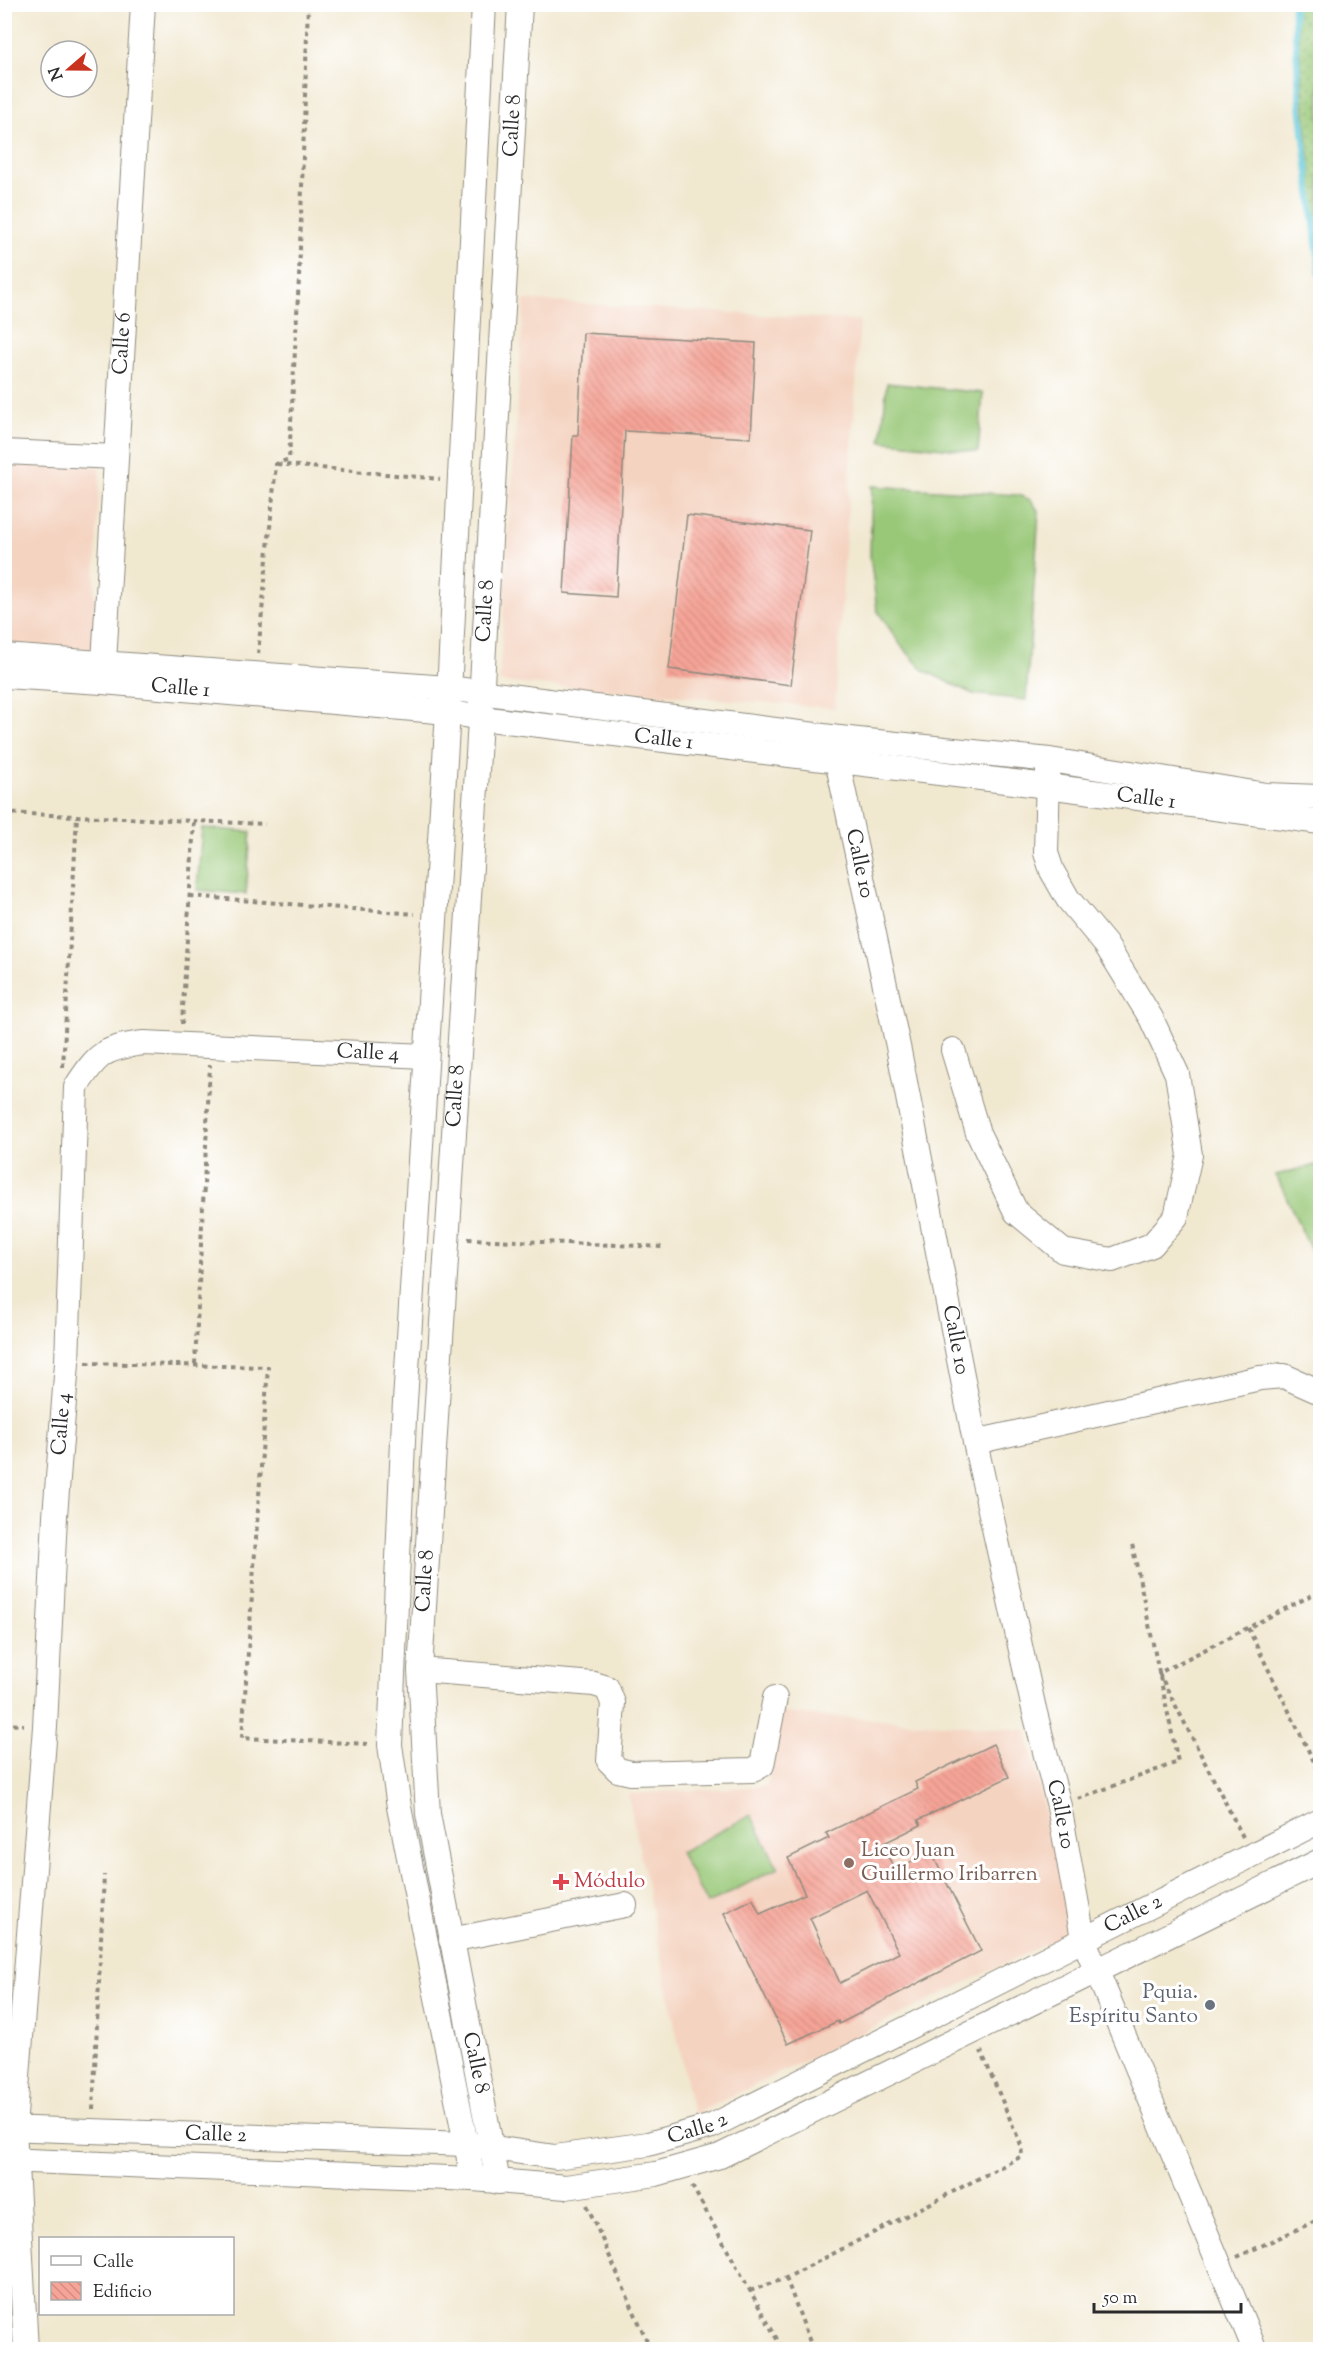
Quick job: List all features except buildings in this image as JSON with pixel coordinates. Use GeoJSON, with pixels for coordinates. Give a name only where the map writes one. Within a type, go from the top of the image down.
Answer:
{"type":"FeatureCollection","features":[{"type":"Feature","properties":{"kind":"street","name":"Calle 6"},"geometry":{"type":"LineString","coordinates":[[103,672],[143,4]]}},
{"type":"Feature","properties":{"kind":"street","name":"Calle 8"},"geometry":{"type":"LineString","coordinates":[[473,2180],[399,1807],[390,1745],[404,1418],[448,712],[484,4]]}},
{"type":"Feature","properties":{"kind":"street","name":"Calle 8"},"geometry":{"type":"LineString","coordinates":[[498,2182],[428,1814],[420,1670],[482,692],[520,4]]}},
{"type":"Feature","properties":{"kind":"street"},"geometry":{"type":"LineString","coordinates":[[4,452],[116,457]]}},
{"type":"Feature","properties":{"kind":"street","name":"Calle 1"},"geometry":{"type":"LineString","coordinates":[[4,656],[103,672],[448,712],[480,718],[838,749],[1050,760],[1266,795],[1320,797]]}},
{"type":"Feature","properties":{"kind":"street","name":"Calle 1"},"geometry":{"type":"LineString","coordinates":[[4,676],[103,672],[256,676],[448,688],[838,749],[1047,786],[1320,822]]}},
{"type":"Feature","properties":{"kind":"street","name":"Calle 10"},"geometry":{"type":"LineString","coordinates":[[838,749],[975,1442],[1034,1709],[1059,1806],[1083,1938],[1255,2349]]}},
{"type":"Feature","properties":{"kind":"street"},"geometry":{"type":"LineString","coordinates":[[953,1050],[978,1133],[1016,1212],[1064,1251],[1112,1260],[1152,1245],[1176,1217],[1190,1155],[1177,1074],[1151,1018],[1106,945],[1068,899],[1052,871],[1046,853],[1047,786],[1050,760]]}},
{"type":"Feature","properties":{"kind":"street","name":"Calle 4"},"geometry":{"type":"LineString","coordinates":[[26,2349],[9,2128],[45,1726],[55,1516],[67,1363],[76,1088],[92,1063],[113,1047],[144,1043],[425,1056]]}},
{"type":"Feature","properties":{"kind":"street"},"geometry":{"type":"LineString","coordinates":[[975,1442],[1260,1378],[1284,1376],[1320,1392]]}},
{"type":"Feature","properties":{"kind":"street"},"geometry":{"type":"LineString","coordinates":[[420,1670],[594,1684],[607,1688],[613,1703],[609,1761],[618,1770],[631,1773],[753,1770],[762,1765],[775,1698]]}},
{"type":"Feature","properties":{"kind":"street","name":"Calle 2"},"geometry":{"type":"LineString","coordinates":[[9,2128],[467,2144],[555,2157],[648,2144],[712,2126],[1320,1821]]}},
{"type":"Feature","properties":{"kind":"street","name":"Calle 2"},"geometry":{"type":"LineString","coordinates":[[10,2161],[473,2180],[566,2187],[656,2174],[720,2156],[1320,1861]]}},
{"type":"Feature","properties":{"kind":"street"},"geometry":{"type":"LineString","coordinates":[[451,1940],[626,1905]]}},
{"type":"Feature","properties":{"kind":"path"},"geometry":{"type":"LineString","coordinates":[[276,464],[289,459],[299,278],[308,4]]}},
{"type":"Feature","properties":{"kind":"path"},"geometry":{"type":"LineString","coordinates":[[276,464],[460,480]]}},
{"type":"Feature","properties":{"kind":"path"},"geometry":{"type":"LineString","coordinates":[[256,676],[276,464]]}},
{"type":"Feature","properties":{"kind":"path"},"geometry":{"type":"LineString","coordinates":[[4,813],[265,824]]}},
{"type":"Feature","properties":{"kind":"path"},"geometry":{"type":"LineString","coordinates":[[63,1075],[77,816]]}},
{"type":"Feature","properties":{"kind":"path"},"geometry":{"type":"LineString","coordinates":[[181,1045],[194,821]]}},
{"type":"Feature","properties":{"kind":"path"},"geometry":{"type":"LineString","coordinates":[[190,896],[436,916]]}},
{"type":"Feature","properties":{"kind":"path"},"geometry":{"type":"LineString","coordinates":[[195,1364],[211,1047]]}},
{"type":"Feature","properties":{"kind":"path"},"geometry":{"type":"LineString","coordinates":[[446,1238],[664,1247]]}},
{"type":"Feature","properties":{"kind":"path"},"geometry":{"type":"LineString","coordinates":[[67,1363],[268,1367],[242,1738],[390,1745]]}},
{"type":"Feature","properties":{"kind":"path"},"geometry":{"type":"LineString","coordinates":[[1059,1806],[1178,1762],[1132,1544]]}},
{"type":"Feature","properties":{"kind":"path"},"geometry":{"type":"LineString","coordinates":[[1159,1673],[1320,1591]]}},
{"type":"Feature","properties":{"kind":"path"},"geometry":{"type":"LineString","coordinates":[[1248,1628],[1320,1774]]}},
{"type":"Feature","properties":{"kind":"path"},"geometry":{"type":"LineString","coordinates":[[1159,1673],[1252,1855]]}},
{"type":"Feature","properties":{"kind":"path"},"geometry":{"type":"LineString","coordinates":[[92,2131],[104,1875]]}},
{"type":"Feature","properties":{"kind":"path"},"geometry":{"type":"LineString","coordinates":[[750,2291],[786,2278],[1022,2156],[1021,2145],[973,2031]]}},
{"type":"Feature","properties":{"kind":"path"},"geometry":{"type":"LineString","coordinates":[[681,2167],[783,2349]]}},
{"type":"Feature","properties":{"kind":"path"},"geometry":{"type":"LineString","coordinates":[[579,2185],[651,2349]]}},
{"type":"Feature","properties":{"kind":"path"},"geometry":{"type":"LineString","coordinates":[[1220,2265],[1320,2219]]}},
{"type":"Feature","properties":{"kind":"path"},"geometry":{"type":"LineString","coordinates":[[786,2278],[813,2349]]}},
{"type":"Feature","properties":{"kind":"shaded area"},"geometry":{"type":"Polygon","coordinates":[[[524,300],[860,321],[835,708],[499,682],[524,300]]]}},
{"type":"Feature","properties":{"kind":"shaded area"},"geometry":{"type":"Polygon","coordinates":[[[5,461],[100,466],[92,649],[5,644],[5,461]]]}},
{"type":"Feature","properties":{"kind":"shaded area","name":"Liceo Juan Guillermo Iribarren"},"geometry":{"type":"Polygon","coordinates":[[[780,1713],[1027,1730],[1072,1931],[693,2115],[628,1794],[767,1786],[780,1713]]]}},
{"type":"Feature","properties":{"kind":"shaded area"},"geometry":{"type":"Polygon","coordinates":[[[4,1892],[10,1893],[5,1998],[4,1892]]]}},
{"type":"Feature","properties":{"kind":"green space"},"geometry":{"type":"Polygon","coordinates":[[[1295,5],[1320,5],[1320,276],[1295,5]]]}},
{"type":"Feature","properties":{"kind":"green space"},"geometry":{"type":"Polygon","coordinates":[[[887,383],[983,393],[978,452],[881,441],[887,383]]]}},
{"type":"Feature","properties":{"kind":"green space"},"geometry":{"type":"Polygon","coordinates":[[[872,486],[1018,495],[1031,500],[1039,512],[1026,700],[973,694],[923,670],[900,644],[877,610],[870,555],[872,486]]]}},
{"type":"Feature","properties":{"kind":"green space"},"geometry":{"type":"Polygon","coordinates":[[[202,828],[251,832],[246,894],[197,890],[202,828]]]}},
{"type":"Feature","properties":{"kind":"green space"},"geometry":{"type":"Polygon","coordinates":[[[1320,1164],[1320,1270],[1276,1175],[1320,1164]]]}},
{"type":"Feature","properties":{"kind":"green space"},"geometry":{"type":"Polygon","coordinates":[[[751,1815],[778,1868],[707,1904],[680,1852],[751,1815]]]}},
{"type":"Feature","properties":{"kind":"waterway"},"geometry":{"type":"LineString","coordinates":[[1293,4],[1300,105],[1320,276]]}},
{"type":"Feature","properties":{"kind":"place","name":"Liceo Juan Guillermo Iribarren"},"geometry":{"type":"Point","coordinates":[849,1863]}},
{"type":"Feature","properties":{"kind":"place","name":"Módulo"},"geometry":{"type":"Point","coordinates":[561,1882]}},
{"type":"Feature","properties":{"kind":"place","name":"Pquia. Espíritu Santo"},"geometry":{"type":"Point","coordinates":[1210,2005]}}]}
